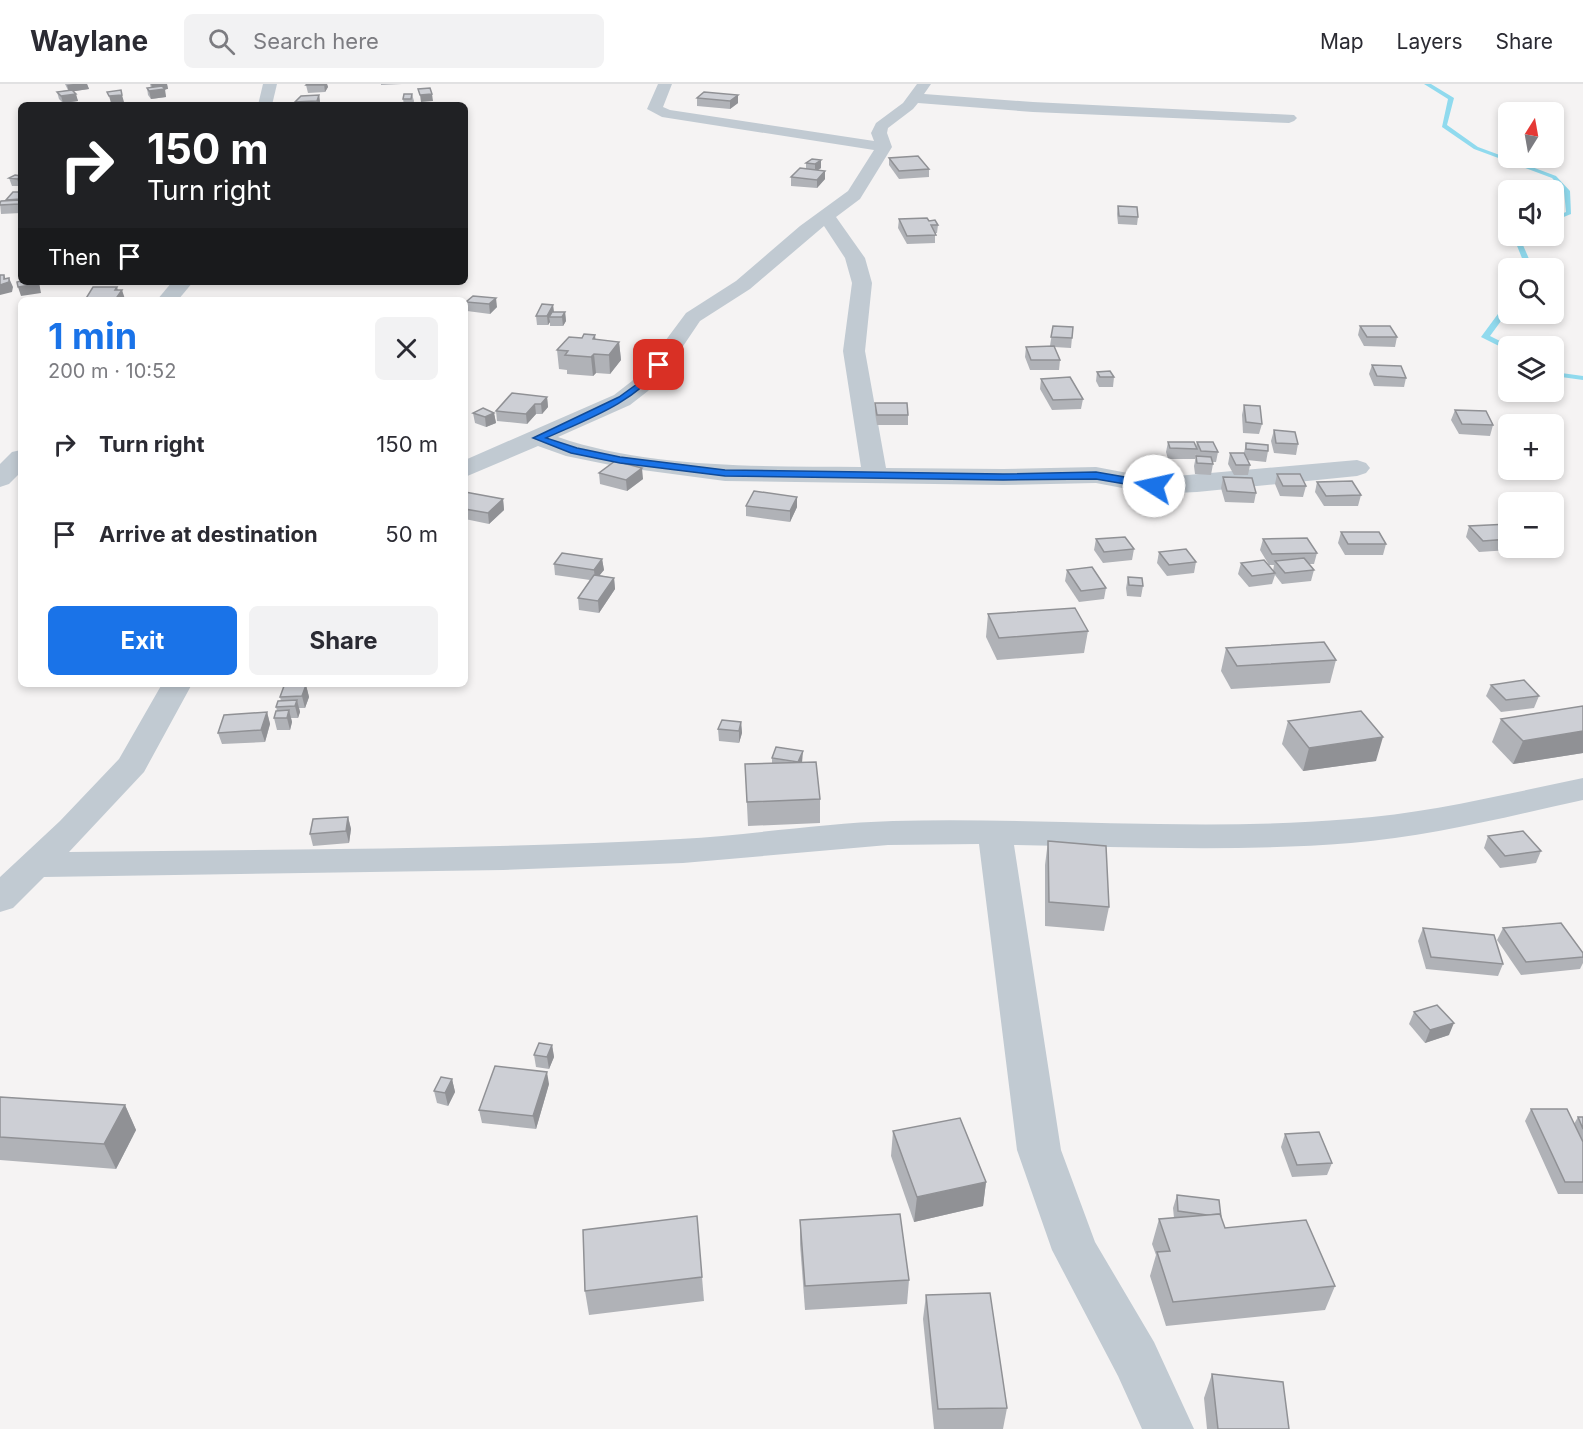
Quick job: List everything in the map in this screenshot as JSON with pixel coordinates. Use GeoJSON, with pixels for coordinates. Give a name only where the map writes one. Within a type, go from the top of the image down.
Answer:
{"type":"FeatureCollection","features":[{"type":"Feature","properties":{"kind":"street"},"geometry":{"type":"LineString","coordinates":[[266,102],[270,84]]}},
{"type":"Feature","properties":{"kind":"street"},"geometry":{"type":"LineString","coordinates":[[666,84],[655,109],[667,114],[884,147]]}},
{"type":"Feature","properties":{"kind":"street"},"geometry":{"type":"LineString","coordinates":[[468,468],[603,409],[640,386],[659,365],[693,317],[742,285],[858,191],[884,147],[879,132],[881,126],[908,106],[924,84]]}},
{"type":"Feature","properties":{"kind":"street"},"geometry":{"type":"LineString","coordinates":[[915,98],[1042,107],[1289,118]]}},
{"type":"Feature","properties":{"kind":"street"},"geometry":{"type":"LineString","coordinates":[[827,216],[855,258],[862,283],[854,351],[862,410],[875,476]]}},
{"type":"Feature","properties":{"kind":"street"},"geometry":{"type":"LineString","coordinates":[[170,297],[180,285]]}},
{"type":"Feature","properties":{"kind":"street"},"geometry":{"type":"LineString","coordinates":[[538,438],[575,451],[673,468],[725,473],[1096,476],[1146,485],[1165,485],[1358,468]]}},
{"type":"Feature","properties":{"kind":"street"},"geometry":{"type":"LineString","coordinates":[[0,479],[18,460]]}},
{"type":"Feature","properties":{"kind":"street"},"geometry":{"type":"LineString","coordinates":[[0,899],[132,765],[175,687]]}},
{"type":"Feature","properties":{"kind":"street"},"geometry":{"type":"LineString","coordinates":[[35,865],[502,858],[682,851],[888,833],[1234,837],[1353,831],[1444,819],[1583,789]]}},
{"type":"Feature","properties":{"kind":"street"},"geometry":{"type":"LineString","coordinates":[[995,833],[1039,1150],[1075,1250],[1136,1359],[1168,1429]]}},
{"type":"Feature","properties":{"kind":"building"},"geometry":{"type":"Polygon","coordinates":[[[162,86],[165,89],[149,91],[147,88],[162,86]]]}},
{"type":"Feature","properties":{"kind":"building"},"geometry":{"type":"Polygon","coordinates":[[[430,88],[432,94],[420,95],[418,89],[430,88]]]}},
{"type":"Feature","properties":{"kind":"building"},"geometry":{"type":"Polygon","coordinates":[[[72,90],[76,94],[61,96],[57,92],[72,90]]]}},
{"type":"Feature","properties":{"kind":"building"},"geometry":{"type":"Polygon","coordinates":[[[121,90],[122,95],[109,96],[107,92],[121,90]]]}},
{"type":"Feature","properties":{"kind":"building"},"geometry":{"type":"Polygon","coordinates":[[[704,92],[738,95],[730,101],[697,98],[704,92]]]}},
{"type":"Feature","properties":{"kind":"building"},"geometry":{"type":"Polygon","coordinates":[[[404,94],[412,94],[411,99],[403,99],[404,94]]]}},
{"type":"Feature","properties":{"kind":"building"},"geometry":{"type":"Polygon","coordinates":[[[319,95],[317,101],[295,102],[301,96],[319,95]]]}},
{"type":"Feature","properties":{"kind":"building"},"geometry":{"type":"Polygon","coordinates":[[[918,156],[929,169],[899,171],[889,158],[918,156]]]}},
{"type":"Feature","properties":{"kind":"building"},"geometry":{"type":"Polygon","coordinates":[[[812,159],[821,160],[815,164],[806,163],[812,159]]]}},
{"type":"Feature","properties":{"kind":"building"},"geometry":{"type":"Polygon","coordinates":[[[800,168],[825,171],[817,180],[791,177],[800,168]]]}},
{"type":"Feature","properties":{"kind":"building"},"geometry":{"type":"Polygon","coordinates":[[[13,192],[18,192],[18,199],[6,200],[13,192]]]}},
{"type":"Feature","properties":{"kind":"building"},"geometry":{"type":"Polygon","coordinates":[[[18,200],[18,204],[0,205],[1,201],[18,200]]]}},
{"type":"Feature","properties":{"kind":"building"},"geometry":{"type":"Polygon","coordinates":[[[1118,206],[1137,207],[1138,217],[1119,216],[1118,206]]]}},
{"type":"Feature","properties":{"kind":"building"},"geometry":{"type":"Polygon","coordinates":[[[927,218],[929,221],[935,220],[938,225],[931,225],[936,235],[907,236],[899,219],[927,218]]]}},
{"type":"Feature","properties":{"kind":"building"},"geometry":{"type":"Polygon","coordinates":[[[0,275],[4,275],[4,279],[9,278],[9,282],[0,285],[0,275]]]}},
{"type":"Feature","properties":{"kind":"building"},"geometry":{"type":"Polygon","coordinates":[[[93,287],[117,287],[115,290],[122,290],[117,297],[87,297],[93,287]]]}},
{"type":"Feature","properties":{"kind":"building"},"geometry":{"type":"Polygon","coordinates":[[[473,296],[496,298],[489,304],[468,302],[473,296]]]}},
{"type":"Feature","properties":{"kind":"building"},"geometry":{"type":"Polygon","coordinates":[[[542,304],[553,305],[547,316],[536,316],[542,304]]]}},
{"type":"Feature","properties":{"kind":"building"},"geometry":{"type":"Polygon","coordinates":[[[552,312],[565,312],[562,317],[549,317],[552,312]]]}},
{"type":"Feature","properties":{"kind":"building"},"geometry":{"type":"Polygon","coordinates":[[[1053,326],[1073,327],[1072,338],[1051,337],[1053,326]]]}},
{"type":"Feature","properties":{"kind":"building"},"geometry":{"type":"Polygon","coordinates":[[[1360,326],[1390,326],[1397,337],[1367,337],[1360,326]]]}},
{"type":"Feature","properties":{"kind":"building"},"geometry":{"type":"Polygon","coordinates":[[[584,334],[595,335],[593,339],[619,342],[609,355],[594,354],[591,357],[565,355],[568,351],[557,350],[569,337],[582,338],[584,334]]]}},
{"type":"Feature","properties":{"kind":"building"},"geometry":{"type":"Polygon","coordinates":[[[1054,346],[1060,360],[1031,360],[1026,347],[1054,346]]]}},
{"type":"Feature","properties":{"kind":"building"},"geometry":{"type":"Polygon","coordinates":[[[1372,365],[1401,366],[1406,378],[1377,376],[1372,365]]]}},
{"type":"Feature","properties":{"kind":"building"},"geometry":{"type":"Polygon","coordinates":[[[1110,371],[1114,377],[1100,377],[1097,372],[1110,371]]]}},
{"type":"Feature","properties":{"kind":"building"},"geometry":{"type":"Polygon","coordinates":[[[1070,377],[1083,399],[1053,400],[1041,379],[1070,377]]]}},
{"type":"Feature","properties":{"kind":"building"},"geometry":{"type":"Polygon","coordinates":[[[512,393],[547,397],[541,404],[535,404],[526,414],[496,411],[512,393]]]}},
{"type":"Feature","properties":{"kind":"building"},"geometry":{"type":"Polygon","coordinates":[[[875,403],[907,403],[908,415],[877,415],[875,403]]]}},
{"type":"Feature","properties":{"kind":"building"},"geometry":{"type":"Polygon","coordinates":[[[1244,405],[1260,406],[1262,424],[1246,422],[1244,405]]]}},
{"type":"Feature","properties":{"kind":"building"},"geometry":{"type":"Polygon","coordinates":[[[483,408],[494,413],[485,417],[473,413],[483,408]]]}},
{"type":"Feature","properties":{"kind":"building"},"geometry":{"type":"Polygon","coordinates":[[[1455,410],[1486,411],[1493,425],[1462,424],[1455,410]]]}},
{"type":"Feature","properties":{"kind":"building"},"geometry":{"type":"Polygon","coordinates":[[[1274,430],[1295,432],[1298,444],[1276,443],[1274,430]]]}},
{"type":"Feature","properties":{"kind":"building"},"geometry":{"type":"Polygon","coordinates":[[[1168,442],[1194,442],[1197,449],[1170,448],[1168,442]]]}},
{"type":"Feature","properties":{"kind":"building"},"geometry":{"type":"Polygon","coordinates":[[[1197,442],[1213,442],[1218,452],[1201,451],[1197,442]]]}},
{"type":"Feature","properties":{"kind":"building"},"geometry":{"type":"Polygon","coordinates":[[[1246,443],[1268,445],[1268,451],[1246,449],[1246,443]]]}},
{"type":"Feature","properties":{"kind":"building"},"geometry":{"type":"Polygon","coordinates":[[[1230,453],[1244,453],[1250,465],[1236,465],[1230,453]]]}},
{"type":"Feature","properties":{"kind":"building"},"geometry":{"type":"Polygon","coordinates":[[[1196,456],[1211,457],[1213,464],[1197,463],[1196,456]]]}},
{"type":"Feature","properties":{"kind":"building"},"geometry":{"type":"Polygon","coordinates":[[[615,461],[642,468],[626,480],[599,473],[615,461]]]}},
{"type":"Feature","properties":{"kind":"building"},"geometry":{"type":"Polygon","coordinates":[[[1277,474],[1300,474],[1306,486],[1283,486],[1277,474]]]}},
{"type":"Feature","properties":{"kind":"building"},"geometry":{"type":"Polygon","coordinates":[[[1223,477],[1252,478],[1256,493],[1227,491],[1223,477]]]}},
{"type":"Feature","properties":{"kind":"building"},"geometry":{"type":"Polygon","coordinates":[[[1352,481],[1361,495],[1326,496],[1317,482],[1352,481]]]}},
{"type":"Feature","properties":{"kind":"building"},"geometry":{"type":"Polygon","coordinates":[[[754,491],[797,497],[790,511],[746,506],[754,491]]]}},
{"type":"Feature","properties":{"kind":"building"},"geometry":{"type":"Polygon","coordinates":[[[468,493],[503,499],[488,513],[468,510],[468,493]]]}},
{"type":"Feature","properties":{"kind":"building"},"geometry":{"type":"Polygon","coordinates":[[[1498,525],[1498,540],[1483,541],[1469,526],[1498,525]]]}},
{"type":"Feature","properties":{"kind":"building"},"geometry":{"type":"Polygon","coordinates":[[[1341,532],[1379,532],[1386,544],[1348,544],[1341,532]]]}},
{"type":"Feature","properties":{"kind":"building"},"geometry":{"type":"Polygon","coordinates":[[[1125,537],[1134,549],[1104,552],[1096,539],[1125,537]]]}},
{"type":"Feature","properties":{"kind":"building"},"geometry":{"type":"Polygon","coordinates":[[[1307,538],[1317,553],[1272,554],[1263,539],[1307,538]]]}},
{"type":"Feature","properties":{"kind":"building"},"geometry":{"type":"Polygon","coordinates":[[[1186,549],[1196,562],[1169,565],[1159,552],[1186,549]]]}},
{"type":"Feature","properties":{"kind":"building"},"geometry":{"type":"Polygon","coordinates":[[[562,553],[602,559],[594,570],[554,564],[562,553]]]}},
{"type":"Feature","properties":{"kind":"building"},"geometry":{"type":"Polygon","coordinates":[[[1304,558],[1314,570],[1285,573],[1275,561],[1304,558]]]}},
{"type":"Feature","properties":{"kind":"building"},"geometry":{"type":"Polygon","coordinates":[[[1264,560],[1275,573],[1252,576],[1241,563],[1264,560]]]}},
{"type":"Feature","properties":{"kind":"building"},"geometry":{"type":"Polygon","coordinates":[[[1092,567],[1106,588],[1081,591],[1067,570],[1092,567]]]}},
{"type":"Feature","properties":{"kind":"building"},"geometry":{"type":"Polygon","coordinates":[[[594,575],[614,578],[598,601],[578,598],[594,575]]]}},
{"type":"Feature","properties":{"kind":"building"},"geometry":{"type":"Polygon","coordinates":[[[1128,577],[1142,578],[1143,586],[1129,585],[1128,577]]]}},
{"type":"Feature","properties":{"kind":"building"},"geometry":{"type":"Polygon","coordinates":[[[1075,608],[1088,631],[999,638],[988,614],[1075,608]]]}},
{"type":"Feature","properties":{"kind":"building"},"geometry":{"type":"Polygon","coordinates":[[[1324,642],[1336,660],[1237,666],[1226,648],[1324,642]]]}},
{"type":"Feature","properties":{"kind":"building"},"geometry":{"type":"Polygon","coordinates":[[[1524,680],[1539,696],[1506,700],[1491,685],[1524,680]]]}},
{"type":"Feature","properties":{"kind":"building"},"geometry":{"type":"Polygon","coordinates":[[[284,687],[305,687],[302,696],[280,697],[284,687]]]}},
{"type":"Feature","properties":{"kind":"building"},"geometry":{"type":"Polygon","coordinates":[[[297,700],[295,706],[276,707],[278,701],[297,700]]]}},
{"type":"Feature","properties":{"kind":"building"},"geometry":{"type":"Polygon","coordinates":[[[1583,706],[1583,731],[1523,741],[1501,719],[1583,706]]]}},
{"type":"Feature","properties":{"kind":"building"},"geometry":{"type":"Polygon","coordinates":[[[289,710],[287,718],[274,718],[276,711],[289,710]]]}},
{"type":"Feature","properties":{"kind":"building"},"geometry":{"type":"Polygon","coordinates":[[[1361,711],[1383,737],[1309,748],[1288,721],[1361,711]]]}},
{"type":"Feature","properties":{"kind":"building"},"geometry":{"type":"Polygon","coordinates":[[[267,712],[261,730],[218,733],[224,715],[267,712]]]}},
{"type":"Feature","properties":{"kind":"building"},"geometry":{"type":"Polygon","coordinates":[[[722,720],[741,722],[739,731],[718,729],[722,720]]]}},
{"type":"Feature","properties":{"kind":"building"},"geometry":{"type":"Polygon","coordinates":[[[776,747],[803,751],[798,762],[772,758],[776,747]]]}},
{"type":"Feature","properties":{"kind":"building"},"geometry":{"type":"Polygon","coordinates":[[[816,762],[820,799],[747,802],[745,764],[816,762]]]}},
{"type":"Feature","properties":{"kind":"building"},"geometry":{"type":"Polygon","coordinates":[[[348,817],[346,831],[310,834],[313,819],[348,817]]]}},
{"type":"Feature","properties":{"kind":"building"},"geometry":{"type":"Polygon","coordinates":[[[1523,831],[1541,851],[1505,856],[1488,836],[1523,831]]]}},
{"type":"Feature","properties":{"kind":"building"},"geometry":{"type":"Polygon","coordinates":[[[1048,841],[1106,846],[1109,907],[1049,902],[1048,841]]]}},
{"type":"Feature","properties":{"kind":"building"},"geometry":{"type":"Polygon","coordinates":[[[1561,923],[1583,953],[1583,957],[1526,962],[1503,928],[1561,923]]]}},
{"type":"Feature","properties":{"kind":"building"},"geometry":{"type":"Polygon","coordinates":[[[1423,928],[1494,935],[1503,964],[1431,957],[1423,928]]]}},
{"type":"Feature","properties":{"kind":"building"},"geometry":{"type":"Polygon","coordinates":[[[1437,1005],[1454,1023],[1430,1030],[1414,1012],[1437,1005]]]}},
{"type":"Feature","properties":{"kind":"building"},"geometry":{"type":"Polygon","coordinates":[[[539,1043],[552,1045],[547,1057],[534,1055],[539,1043]]]}},
{"type":"Feature","properties":{"kind":"building"},"geometry":{"type":"Polygon","coordinates":[[[495,1066],[547,1072],[533,1116],[479,1110],[495,1066]]]}},
{"type":"Feature","properties":{"kind":"building"},"geometry":{"type":"Polygon","coordinates":[[[441,1077],[452,1079],[445,1093],[434,1091],[441,1077]]]}},
{"type":"Feature","properties":{"kind":"building"},"geometry":{"type":"Polygon","coordinates":[[[0,1097],[125,1105],[104,1144],[0,1137],[0,1097]]]}},
{"type":"Feature","properties":{"kind":"building"},"geometry":{"type":"Polygon","coordinates":[[[1531,1109],[1567,1109],[1583,1142],[1583,1182],[1565,1182],[1531,1109]]]}},
{"type":"Feature","properties":{"kind":"building"},"geometry":{"type":"Polygon","coordinates":[[[1578,1117],[1583,1117],[1583,1129],[1578,1117]]]}},
{"type":"Feature","properties":{"kind":"building"},"geometry":{"type":"Polygon","coordinates":[[[960,1118],[986,1182],[917,1197],[893,1131],[960,1118]]]}},
{"type":"Feature","properties":{"kind":"building"},"geometry":{"type":"Polygon","coordinates":[[[1319,1132],[1332,1163],[1297,1165],[1285,1134],[1319,1132]]]}},
{"type":"Feature","properties":{"kind":"building"},"geometry":{"type":"Polygon","coordinates":[[[1177,1195],[1219,1200],[1221,1217],[1220,1214],[1207,1215],[1178,1211],[1177,1195]]]}},
{"type":"Feature","properties":{"kind":"building"},"geometry":{"type":"Polygon","coordinates":[[[900,1214],[909,1280],[805,1286],[800,1220],[900,1214]]]}},
{"type":"Feature","properties":{"kind":"building"},"geometry":{"type":"Polygon","coordinates":[[[1220,1214],[1225,1228],[1306,1220],[1335,1286],[1173,1302],[1157,1252],[1170,1251],[1159,1219],[1220,1214]]]}},
{"type":"Feature","properties":{"kind":"building"},"geometry":{"type":"Polygon","coordinates":[[[697,1216],[702,1277],[585,1291],[583,1230],[697,1216]]]}},
{"type":"Feature","properties":{"kind":"building"},"geometry":{"type":"Polygon","coordinates":[[[990,1293],[1007,1408],[938,1409],[926,1295],[990,1293]]]}},
{"type":"Feature","properties":{"kind":"building"},"geometry":{"type":"Polygon","coordinates":[[[1212,1374],[1283,1382],[1289,1429],[1218,1429],[1212,1374]]]}},
{"type":"Feature","properties":{"kind":"waterway"},"geometry":{"type":"LineString","coordinates":[[1427,84],[1451,98],[1444,126],[1476,148],[1557,180]]}},
{"type":"Feature","properties":{"kind":"waterway"},"geometry":{"type":"LineString","coordinates":[[1564,188],[1567,191],[1569,213],[1564,215]]}},
{"type":"Feature","properties":{"kind":"waterway"},"geometry":{"type":"LineString","coordinates":[[1520,246],[1526,258]]}},
{"type":"Feature","properties":{"kind":"waterway"},"geometry":{"type":"LineString","coordinates":[[1498,320],[1485,337],[1498,344]]}},
{"type":"Feature","properties":{"kind":"waterway"},"geometry":{"type":"LineString","coordinates":[[1564,375],[1583,378]]}},
{"type":"Feature","properties":{"kind":"route"},"geometry":{"type":"LineString","coordinates":[[659,365],[640,386],[622,399],[538,438],[575,451],[620,460],[725,473],[865,476],[1105,476],[1154,486]]}}]}
